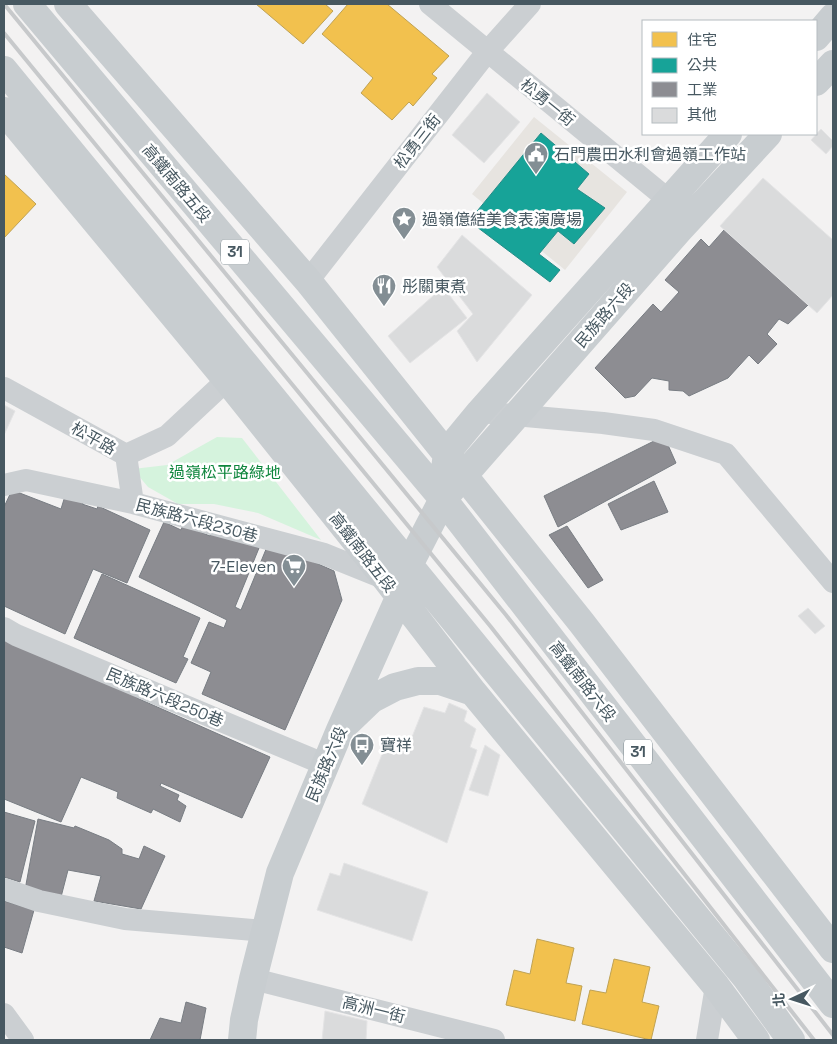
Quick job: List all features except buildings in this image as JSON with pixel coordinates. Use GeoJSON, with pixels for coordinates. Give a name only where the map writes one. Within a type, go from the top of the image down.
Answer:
{"type":"FeatureCollection","features":[{"type":"Feature","properties":{"kind":"main road","name":"高鐵南路五段"},"geometry":{"type":"LineString","coordinates":[[27,4],[443,499]]}},
{"type":"Feature","properties":{"kind":"main road","name":"31"},"geometry":{"type":"LineString","coordinates":[[68,4],[308,281],[581,622],[833,949]]}},
{"type":"Feature","properties":{"kind":"main road"},"geometry":{"type":"LineString","coordinates":[[817,36],[833,17]]}},
{"type":"Feature","properties":{"kind":"main road"},"geometry":{"type":"LineString","coordinates":[[817,81],[833,64]]}},
{"type":"Feature","properties":{"kind":"main road","name":"高鐵南路五段"},"geometry":{"type":"LineString","coordinates":[[4,70],[408,565]]}},
{"type":"Feature","properties":{"kind":"main road","name":"高鐵南路五段"},"geometry":{"type":"LineString","coordinates":[[4,111],[226,380],[392,588]]}},
{"type":"Feature","properties":{"kind":"main road","name":"民族路六段"},"geometry":{"type":"LineString","coordinates":[[443,499],[446,452],[727,135]]}},
{"type":"Feature","properties":{"kind":"main road","name":"民族路六段"},"geometry":{"type":"LineString","coordinates":[[242,1040],[244,1020],[253,979],[280,873],[326,766],[392,588],[408,565],[443,499],[690,218],[767,135]]}},
{"type":"Feature","properties":{"kind":"main road","name":"高鐵南路六段"},"geometry":{"type":"LineString","coordinates":[[443,499],[833,1004]]}},
{"type":"Feature","properties":{"kind":"main road"},"geometry":{"type":"LineString","coordinates":[[408,565],[746,979],[791,1040]]}},
{"type":"Feature","properties":{"kind":"main road"},"geometry":{"type":"LineString","coordinates":[[392,588],[473,692],[716,986],[756,1040]]}},
{"type":"Feature","properties":{"kind":"main road"},"geometry":{"type":"LineString","coordinates":[[340,730],[372,699],[395,687],[418,681],[440,681],[473,692]]}},
{"type":"Feature","properties":{"kind":"street","name":"松勇一街"},"geometry":{"type":"LineString","coordinates":[[430,4],[690,218]]}},
{"type":"Feature","properties":{"kind":"street","name":"松勇三街"},"geometry":{"type":"LineString","coordinates":[[308,281],[487,52],[530,4]]}},
{"type":"Feature","properties":{"kind":"street"},"geometry":{"type":"LineString","coordinates":[[828,4],[833,8]]}},
{"type":"Feature","properties":{"kind":"street","name":"松平路"},"geometry":{"type":"LineString","coordinates":[[4,388],[126,455],[167,436],[226,380]]}},
{"type":"Feature","properties":{"kind":"street"},"geometry":{"type":"LineString","coordinates":[[480,412],[603,423],[654,430],[726,454],[833,582]]}},
{"type":"Feature","properties":{"kind":"street"},"geometry":{"type":"LineString","coordinates":[[126,455],[134,503]]}},
{"type":"Feature","properties":{"kind":"street","name":"民族路六段230巷"},"geometry":{"type":"LineString","coordinates":[[4,485],[26,480],[134,503],[324,554],[392,588]]}},
{"type":"Feature","properties":{"kind":"street","name":"民族路六段250巷"},"geometry":{"type":"LineString","coordinates":[[4,628],[16,635],[326,766]]}},
{"type":"Feature","properties":{"kind":"street"},"geometry":{"type":"LineString","coordinates":[[4,889],[39,901],[125,919],[265,931]]}},
{"type":"Feature","properties":{"kind":"street","name":"高洲一街"},"geometry":{"type":"LineString","coordinates":[[253,979],[494,1040]]}},
{"type":"Feature","properties":{"kind":"street"},"geometry":{"type":"LineString","coordinates":[[707,1040],[716,986]]}},
{"type":"Feature","properties":{"kind":"street"},"geometry":{"type":"LineString","coordinates":[[4,1014],[23,1040]]}},
{"type":"Feature","properties":{"kind":"shaded area"},"geometry":{"type":"Polygon","coordinates":[[[534,117],[627,192],[565,270],[472,194],[534,117]]]}},
{"type":"Feature","properties":{"kind":"green space","name":"過嶺松平路綠地"},"geometry":{"type":"Polygon","coordinates":[[[217,437],[242,438],[321,540],[258,513],[214,504],[178,504],[148,487],[133,469],[167,465],[217,437]]]}},
{"type":"Feature","properties":{"kind":"railway"},"geometry":{"type":"LineString","coordinates":[[4,4],[506,615],[833,1035]]}},
{"type":"Feature","properties":{"kind":"railway"},"geometry":{"type":"LineString","coordinates":[[4,33],[491,627],[814,1040]]}},
{"type":"Feature","properties":{"kind":"place","name":"石門農田水利會過嶺工作站"},"geometry":{"type":"Point","coordinates":[536,175]}},
{"type":"Feature","properties":{"kind":"place","name":"過嶺億結美食表演廣場"},"geometry":{"type":"Point","coordinates":[404,240]}},
{"type":"Feature","properties":{"kind":"place","name":"彤關東煮"},"geometry":{"type":"Point","coordinates":[384,307]}},
{"type":"Feature","properties":{"kind":"place","name":"7-Eleven"},"geometry":{"type":"Point","coordinates":[294,587]}},
{"type":"Feature","properties":{"kind":"place","name":"寶祥"},"geometry":{"type":"Point","coordinates":[362,766]}}]}
